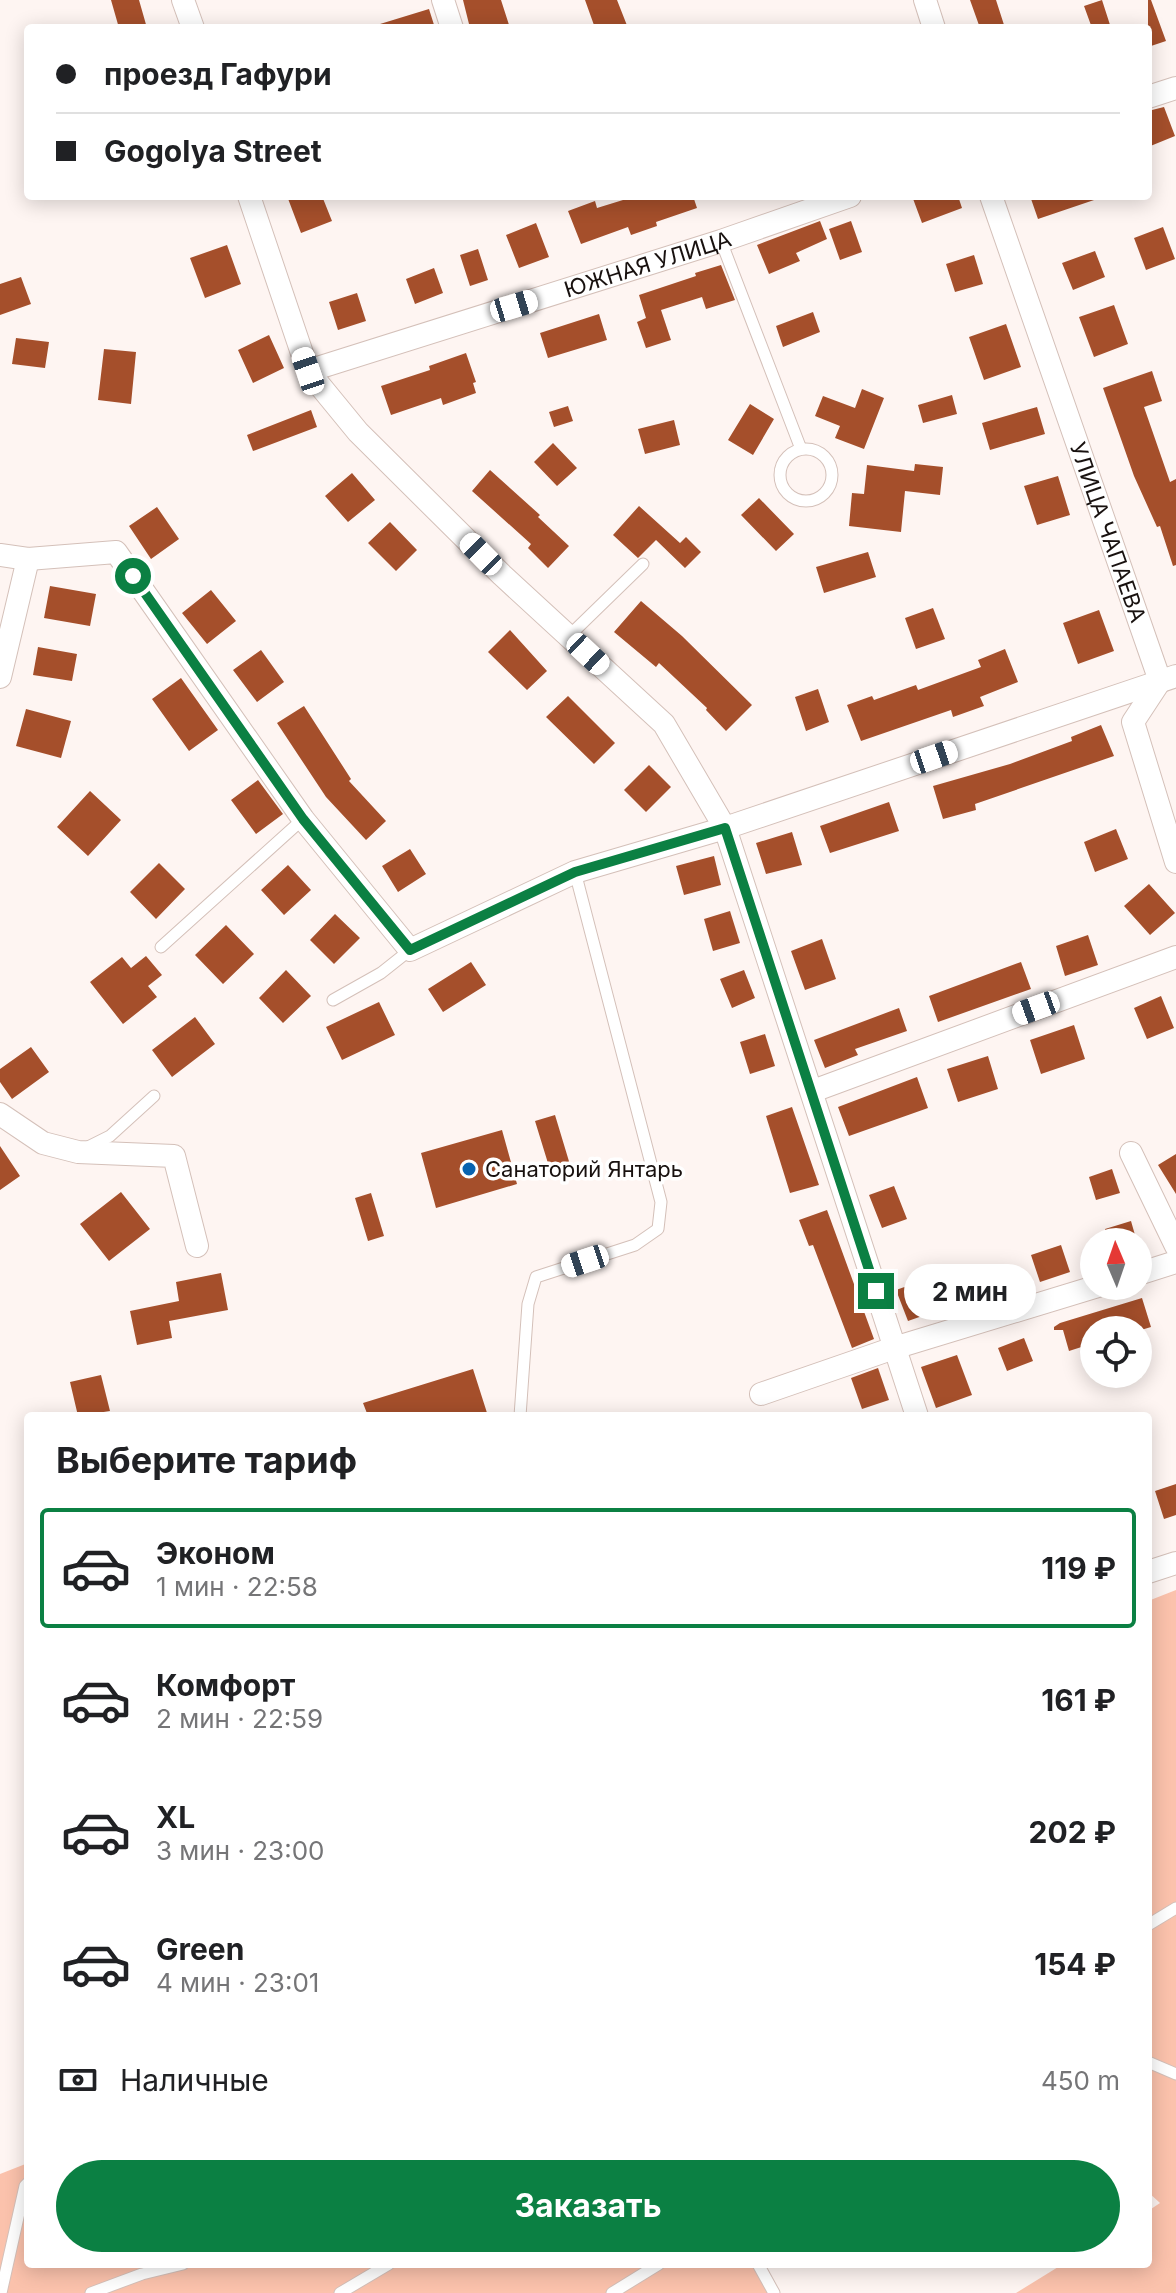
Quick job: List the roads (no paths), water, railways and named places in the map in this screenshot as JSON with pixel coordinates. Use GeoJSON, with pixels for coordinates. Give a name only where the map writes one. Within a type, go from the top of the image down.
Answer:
{"type":"FeatureCollection","features":[{"type":"Feature","properties":{"kind":"street"},"geometry":{"type":"LineString","coordinates":[[183,0],[192,24]]}},
{"type":"Feature","properties":{"kind":"street"},"geometry":{"type":"LineString","coordinates":[[443,0],[451,24]]}},
{"type":"Feature","properties":{"kind":"street"},"geometry":{"type":"LineString","coordinates":[[925,0],[933,24]]}},
{"type":"Feature","properties":{"kind":"street"},"geometry":{"type":"LineString","coordinates":[[1152,96],[1176,88]]}},
{"type":"Feature","properties":{"kind":"street"},"geometry":{"type":"LineString","coordinates":[[250,200],[308,371],[358,432],[502,575],[664,724],[725,828],[916,1412]]}},
{"type":"Feature","properties":{"kind":"street","name":"ЮЖНАЯ УЛИЦА"},"geometry":{"type":"LineString","coordinates":[[308,371],[721,241],[839,200]]}},
{"type":"Feature","properties":{"kind":"street","name":"УЛИЦА ЧАПАЕВА"},"geometry":{"type":"LineString","coordinates":[[992,200],[1171,680]]}},
{"type":"Feature","properties":{"kind":"street"},"geometry":{"type":"LineString","coordinates":[[0,555],[28,559],[116,552],[303,819],[410,950],[575,872],[725,828],[1171,680]]}},
{"type":"Feature","properties":{"kind":"street"},"geometry":{"type":"LineString","coordinates":[[0,677],[28,559]]}},
{"type":"Feature","properties":{"kind":"street"},"geometry":{"type":"LineString","coordinates":[[1171,680],[1133,722],[1176,862]]}},
{"type":"Feature","properties":{"kind":"street"},"geometry":{"type":"LineString","coordinates":[[813,1091],[1176,957]]}},
{"type":"Feature","properties":{"kind":"street"},"geometry":{"type":"LineString","coordinates":[[0,1114],[43,1143],[78,1152],[174,1156],[197,1246]]}},
{"type":"Feature","properties":{"kind":"street"},"geometry":{"type":"LineString","coordinates":[[1131,1153],[1176,1246]]}},
{"type":"Feature","properties":{"kind":"street"},"geometry":{"type":"LineString","coordinates":[[1152,1270],[1176,1262]]}},
{"type":"Feature","properties":{"kind":"street"},"geometry":{"type":"LineString","coordinates":[[761,1394],[894,1348],[1080,1291]]}},
{"type":"Feature","properties":{"kind":"street"},"geometry":{"type":"LineString","coordinates":[[1152,1571],[1176,1563]]}},
{"type":"Feature","properties":{"kind":"lane"},"geometry":{"type":"LineString","coordinates":[[721,241],[801,449]]}},
{"type":"Feature","properties":{"kind":"lane"},"geometry":{"type":"LineString","coordinates":[[801,449],[819,452],[830,465],[831,482],[820,496],[812,500],[796,499],[783,488],[780,480],[782,464],[793,452],[801,449]]}},
{"type":"Feature","properties":{"kind":"lane"},"geometry":{"type":"LineString","coordinates":[[569,636],[643,564]]}},
{"type":"Feature","properties":{"kind":"lane"},"geometry":{"type":"LineString","coordinates":[[161,947],[303,819]]}},
{"type":"Feature","properties":{"kind":"lane"},"geometry":{"type":"LineString","coordinates":[[520,1412],[528,1304],[536,1277],[635,1245],[658,1229],[661,1202],[575,872]]}},
{"type":"Feature","properties":{"kind":"lane"},"geometry":{"type":"LineString","coordinates":[[333,1000],[381,973],[410,950]]}},
{"type":"Feature","properties":{"kind":"lane"},"geometry":{"type":"LineString","coordinates":[[78,1152],[110,1136],[154,1096]]}},
{"type":"Feature","properties":{"kind":"lane"},"geometry":{"type":"LineString","coordinates":[[1152,1923],[1176,1908]]}},
{"type":"Feature","properties":{"kind":"lane"},"geometry":{"type":"LineString","coordinates":[[1152,2064],[1176,2074]]}},
{"type":"Feature","properties":{"kind":"lane"},"geometry":{"type":"LineString","coordinates":[[1,2293],[24,2190]]}},
{"type":"Feature","properties":{"kind":"lane"},"geometry":{"type":"LineString","coordinates":[[91,2293],[167,2268]]}},
{"type":"Feature","properties":{"kind":"lane"},"geometry":{"type":"LineString","coordinates":[[340,2293],[382,2268]]}},
{"type":"Feature","properties":{"kind":"lane"},"geometry":{"type":"LineString","coordinates":[[612,2293],[653,2268]]}},
{"type":"Feature","properties":{"kind":"lane"},"geometry":{"type":"LineString","coordinates":[[760,2268],[774,2293]]}},
{"type":"Feature","properties":{"kind":"place","name":"Санаторий Янтарь"},"geometry":{"type":"Point","coordinates":[469,1169]}}]}
